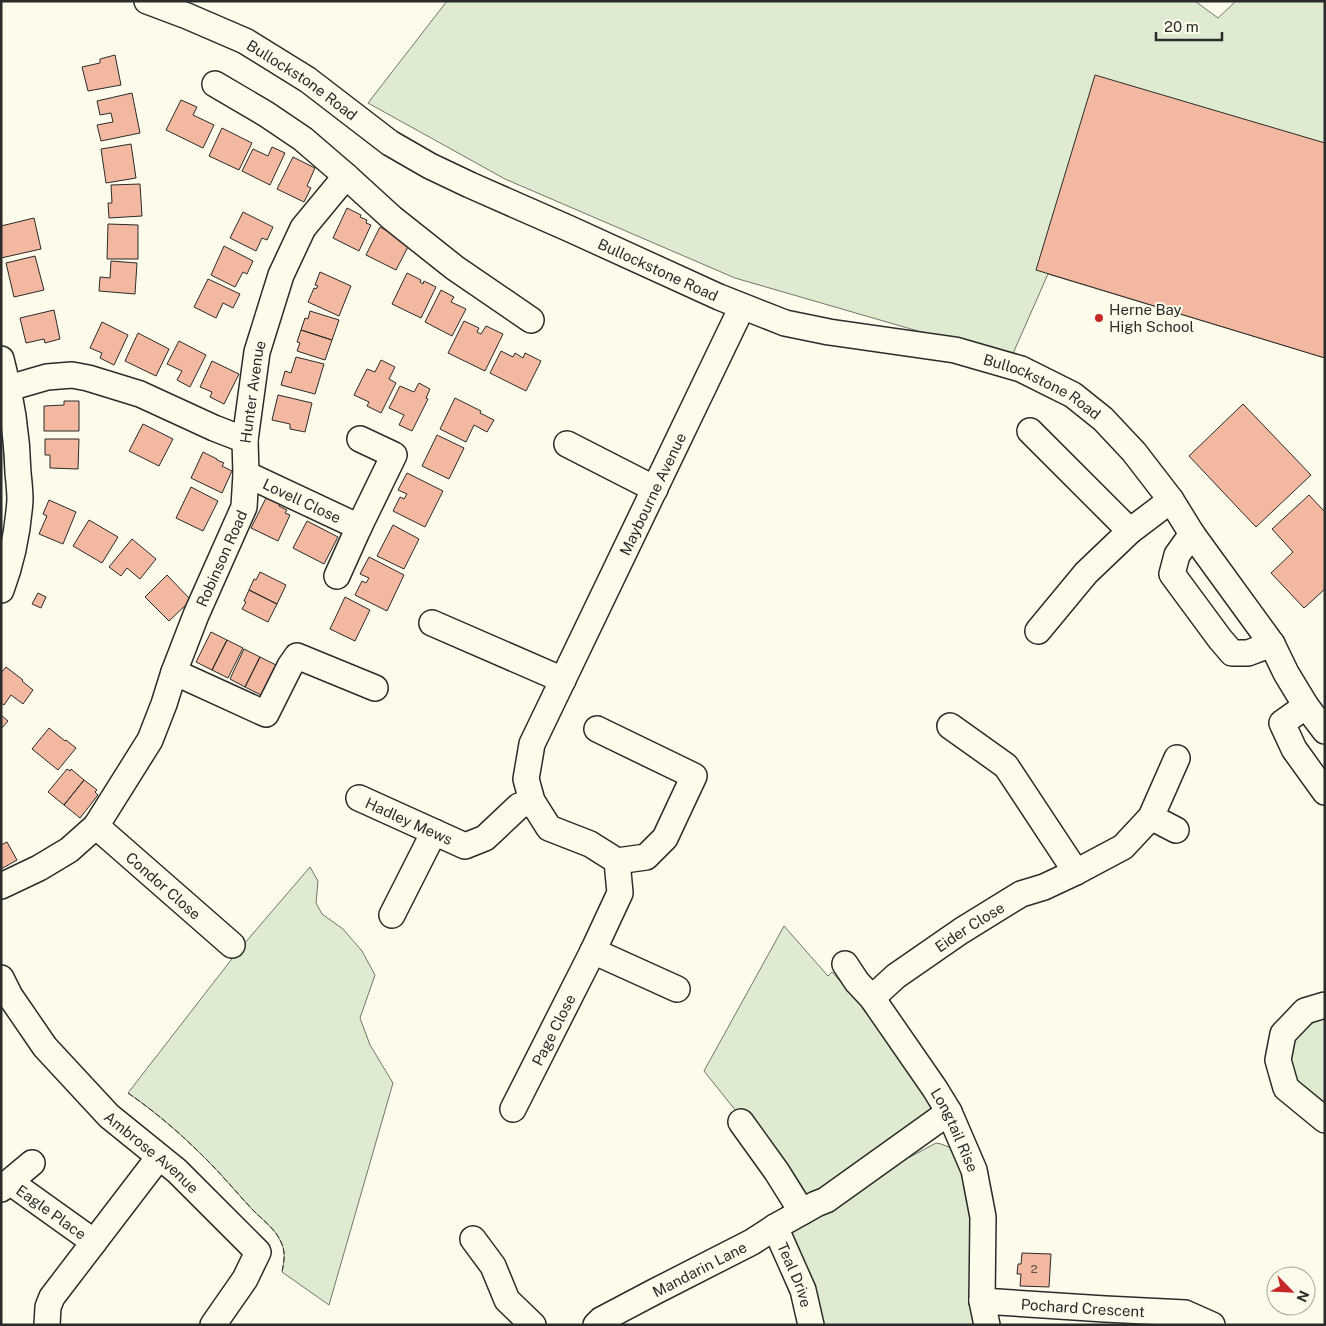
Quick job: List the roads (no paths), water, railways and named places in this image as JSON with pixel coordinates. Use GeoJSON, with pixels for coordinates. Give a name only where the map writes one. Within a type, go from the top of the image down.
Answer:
{"type":"FeatureCollection","features":[{"type":"Feature","properties":{"kind":"street","name":"Bullockstone Road"},"geometry":{"type":"LineString","coordinates":[[147,1],[245,41],[308,80],[390,144],[430,166],[470,186],[742,307],[785,324],[955,350],[1021,369],[1073,395],[1102,418],[1134,452],[1272,644],[1286,673],[1318,720],[1282,723],[1294,749],[1325,792]]}},
{"type":"Feature","properties":{"kind":"street"},"geometry":{"type":"LineString","coordinates":[[216,84],[266,114],[304,140],[392,218],[455,268],[531,320]]}},
{"type":"Feature","properties":{"kind":"street","name":"Hunter Avenue"},"geometry":{"type":"LineString","coordinates":[[8,388],[47,377],[72,374],[140,394],[245,440],[257,352],[281,275],[303,228],[346,176]]}},
{"type":"Feature","properties":{"kind":"street","name":"Maybourne Avenue"},"geometry":{"type":"LineString","coordinates":[[616,862],[590,844],[549,828],[532,801],[526,778],[532,744],[742,307]]}},
{"type":"Feature","properties":{"kind":"street"},"geometry":{"type":"LineString","coordinates":[[1,359],[8,388],[17,448],[20,499],[13,549],[1,590]]}},
{"type":"Feature","properties":{"kind":"street"},"geometry":{"type":"LineString","coordinates":[[1030,431],[1130,531]]}},
{"type":"Feature","properties":{"kind":"street","name":"Lovell Close"},"geometry":{"type":"LineString","coordinates":[[337,576],[394,455],[360,439]]}},
{"type":"Feature","properties":{"kind":"street","name":"Robinson Road"},"geometry":{"type":"LineString","coordinates":[[96,826],[150,740],[196,614],[244,507],[246,474],[245,440]]}},
{"type":"Feature","properties":{"kind":"street"},"geometry":{"type":"LineString","coordinates":[[567,444],[655,488]]}},
{"type":"Feature","properties":{"kind":"street","name":"Lovell Close"},"geometry":{"type":"LineString","coordinates":[[246,474],[359,527]]}},
{"type":"Feature","properties":{"kind":"street"},"geometry":{"type":"LineString","coordinates":[[1038,631],[1086,573],[1130,531],[1170,500]]}},
{"type":"Feature","properties":{"kind":"street"},"geometry":{"type":"LineString","coordinates":[[1192,534],[1177,555],[1172,574],[1220,640],[1232,653],[1248,653],[1272,644]]}},
{"type":"Feature","properties":{"kind":"street"},"geometry":{"type":"LineString","coordinates":[[432,623],[563,680]]}},
{"type":"Feature","properties":{"kind":"street"},"geometry":{"type":"LineString","coordinates":[[174,672],[266,714],[297,656],[375,688]]}},
{"type":"Feature","properties":{"kind":"street"},"geometry":{"type":"LineString","coordinates":[[950,726],[1006,766],[1076,872]]}},
{"type":"Feature","properties":{"kind":"street"},"geometry":{"type":"LineString","coordinates":[[597,729],[694,776],[665,838],[646,857],[616,862],[620,893],[593,951],[676,989]]}},
{"type":"Feature","properties":{"kind":"street","name":"Eider Close"},"geometry":{"type":"LineString","coordinates":[[872,998],[896,976],[978,920],[1021,894],[1044,887],[1123,847],[1151,817],[1177,758]]}},
{"type":"Feature","properties":{"kind":"street","name":"Hadley Mews"},"geometry":{"type":"LineString","coordinates":[[359,798],[465,846],[485,838],[520,806],[532,801]]}},
{"type":"Feature","properties":{"kind":"street"},"geometry":{"type":"LineString","coordinates":[[1151,817],[1176,830]]}},
{"type":"Feature","properties":{"kind":"street"},"geometry":{"type":"LineString","coordinates":[[1,886],[39,868],[70,850],[96,826]]}},
{"type":"Feature","properties":{"kind":"street","name":"Condor Close"},"geometry":{"type":"LineString","coordinates":[[96,826],[232,945]]}},
{"type":"Feature","properties":{"kind":"street"},"geometry":{"type":"LineString","coordinates":[[392,915],[434,832]]}},
{"type":"Feature","properties":{"kind":"street","name":"Page Close"},"geometry":{"type":"LineString","coordinates":[[513,1109],[593,951]]}},
{"type":"Feature","properties":{"kind":"street","name":"Longtail Rise"},"geometry":{"type":"LineString","coordinates":[[845,964],[857,982],[872,998],[950,1112],[974,1170],[983,1217],[985,1313]]}},
{"type":"Feature","properties":{"kind":"street","name":"Ambrose Avenue"},"geometry":{"type":"LineString","coordinates":[[1,978],[10,996],[45,1048],[108,1116],[176,1172],[258,1252],[246,1279],[213,1325]]}},
{"type":"Feature","properties":{"kind":"street"},"geometry":{"type":"LineString","coordinates":[[1325,1005],[1305,1012],[1283,1034],[1278,1060],[1286,1088],[1325,1120]]}},
{"type":"Feature","properties":{"kind":"street","name":"Mandarin Lane"},"geometry":{"type":"LineString","coordinates":[[596,1325],[601,1320],[752,1242],[775,1227],[826,1200],[950,1112]]}},
{"type":"Feature","properties":{"kind":"street"},"geometry":{"type":"LineString","coordinates":[[741,1122],[777,1172],[802,1212]]}},
{"type":"Feature","properties":{"kind":"street","name":"Eagle Place"},"geometry":{"type":"LineString","coordinates":[[47,1325],[48,1307],[52,1297],[159,1157]]}},
{"type":"Feature","properties":{"kind":"street","name":"Eagle Place"},"geometry":{"type":"LineString","coordinates":[[32,1163],[6,1185],[94,1242]]}},
{"type":"Feature","properties":{"kind":"street","name":"Teal Drive"},"geometry":{"type":"LineString","coordinates":[[775,1227],[803,1290],[811,1325]]}},
{"type":"Feature","properties":{"kind":"street"},"geometry":{"type":"LineString","coordinates":[[473,1239],[493,1266],[507,1300],[533,1325]]}},
{"type":"Feature","properties":{"kind":"street","name":"Pochard Crescent"},"geometry":{"type":"LineString","coordinates":[[985,1313],[1105,1309],[1185,1312],[1212,1325]]}},
{"type":"Feature","properties":{"kind":"place","name":"Herne Bay High School"},"geometry":{"type":"Point","coordinates":[1099,318]}}]}
